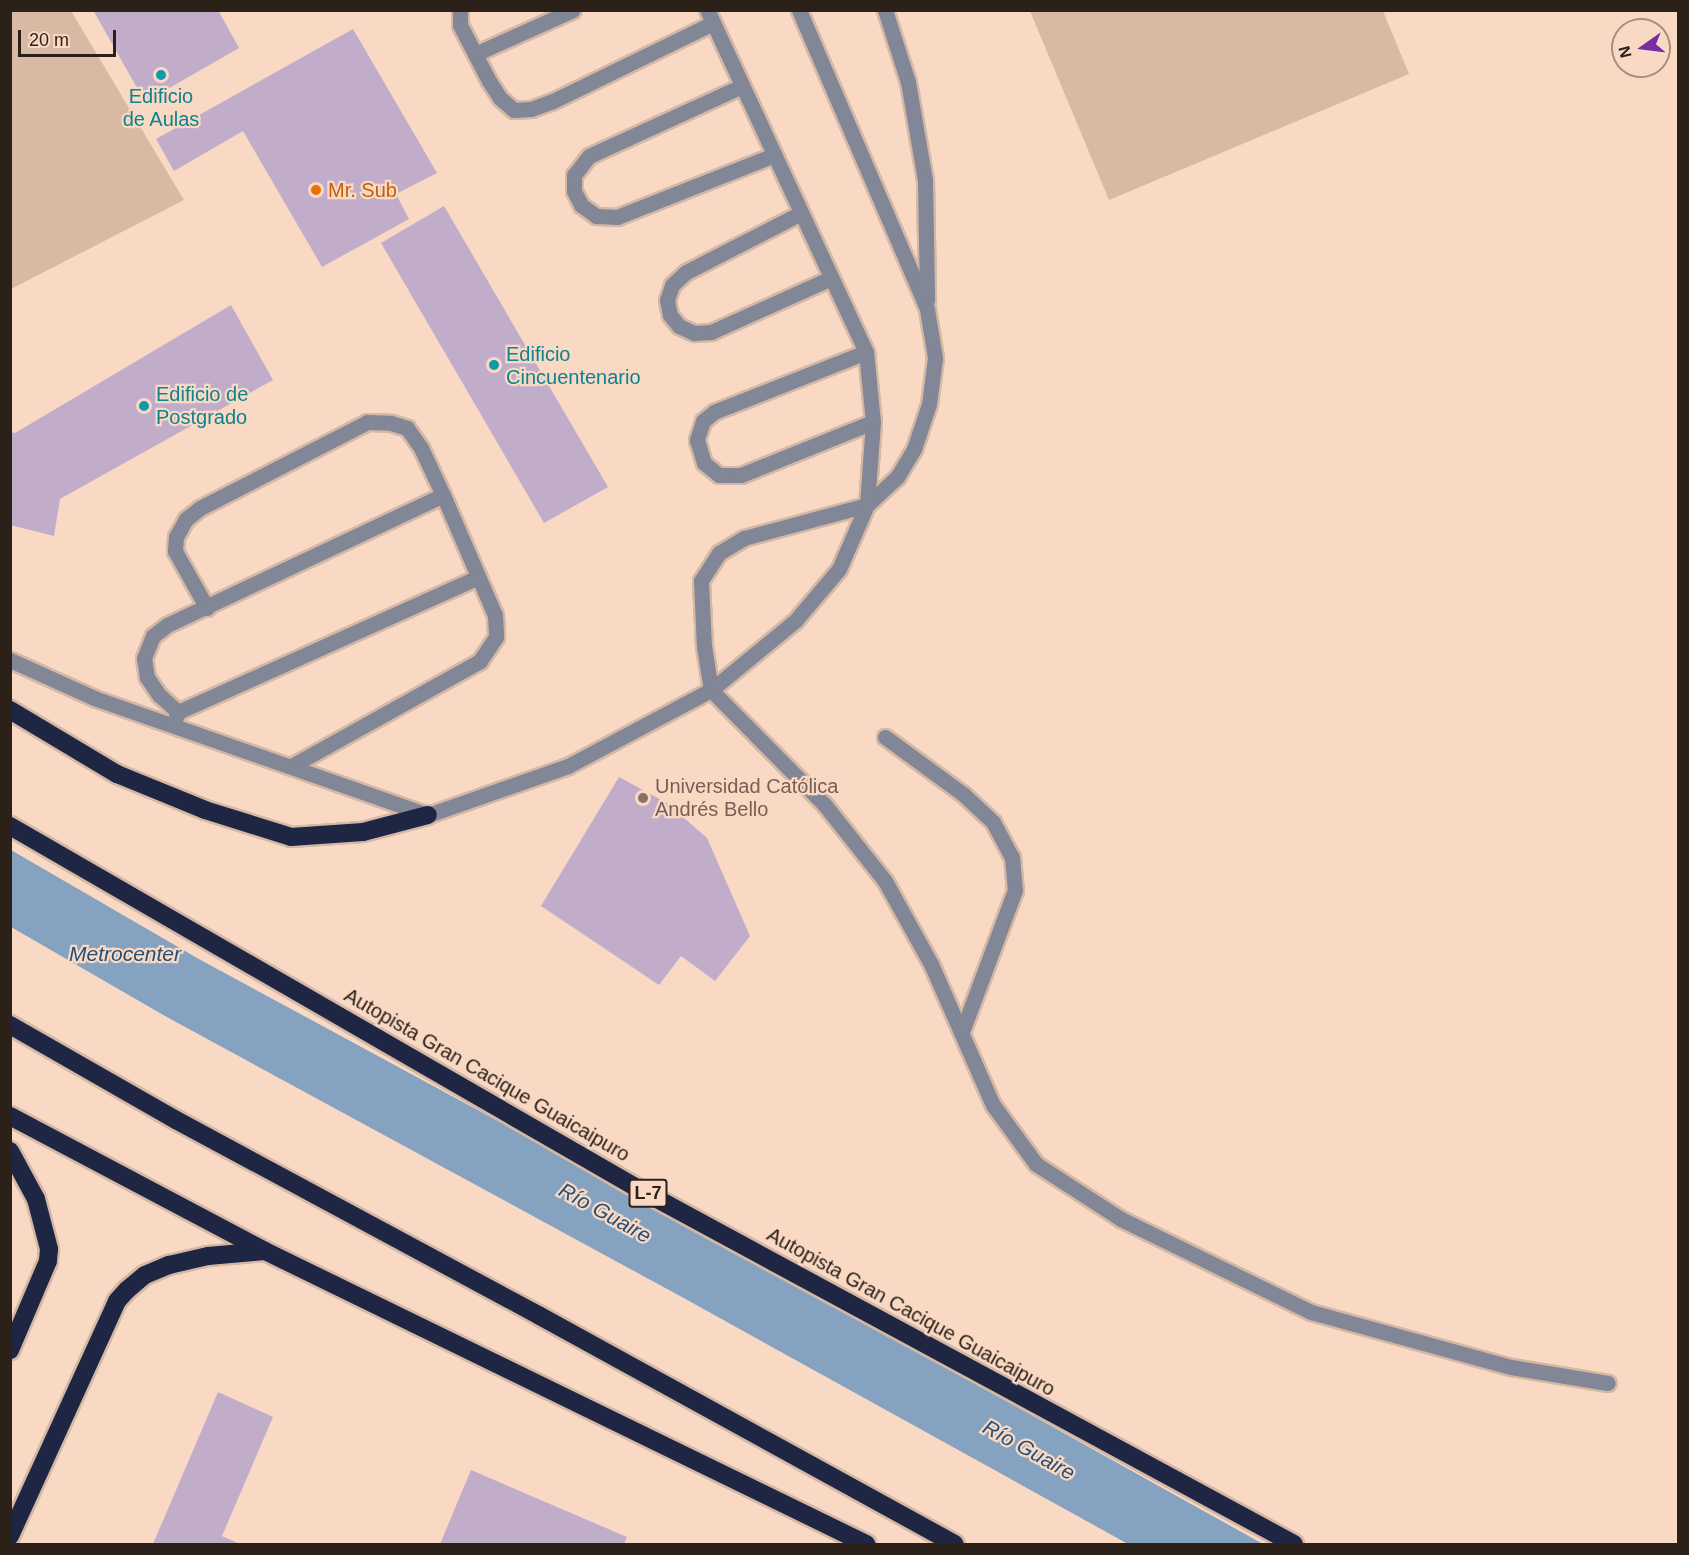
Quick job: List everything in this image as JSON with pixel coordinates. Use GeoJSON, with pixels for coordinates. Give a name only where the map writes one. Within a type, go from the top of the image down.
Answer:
{"type":"FeatureCollection","features":[{"type":"Feature","properties":{"kind":"highway"},"geometry":{"type":"LineString","coordinates":[[10,710],[117,774],[205,810],[291,837],[363,832],[428,815]]}},
{"type":"Feature","properties":{"kind":"highway","name":"Autopista Gran Cacique Guaicaipuro"},"geometry":{"type":"LineString","coordinates":[[10,826],[637,1188],[1294,1545]]}},
{"type":"Feature","properties":{"kind":"highway"},"geometry":{"type":"LineString","coordinates":[[10,1025],[176,1120],[540,1316],[954,1545]]}},
{"type":"Feature","properties":{"kind":"highway"},"geometry":{"type":"LineString","coordinates":[[10,1116],[265,1251],[866,1545]]}},
{"type":"Feature","properties":{"kind":"highway"},"geometry":{"type":"LineString","coordinates":[[10,1151],[36,1199],[49,1249],[48,1261],[10,1350]]}},
{"type":"Feature","properties":{"kind":"highway"},"geometry":{"type":"LineString","coordinates":[[10,1536],[117,1301],[145,1275],[169,1265],[208,1256],[265,1251]]}},
{"type":"Feature","properties":{"kind":"lane"},"geometry":{"type":"LineString","coordinates":[[10,660],[94,698],[175,718],[291,766],[428,815],[568,766],[711,690],[795,621],[839,569],[867,505],[873,422],[866,352],[710,17],[531,110],[514,110],[500,98],[475,54],[460,25],[460,10]]}},
{"type":"Feature","properties":{"kind":"lane"},"geometry":{"type":"LineString","coordinates":[[475,54],[573,10]]}},
{"type":"Feature","properties":{"kind":"lane"},"geometry":{"type":"LineString","coordinates":[[799,10],[927,309]]}},
{"type":"Feature","properties":{"kind":"lane"},"geometry":{"type":"LineString","coordinates":[[885,10],[908,82],[925,180],[927,309],[935,358],[929,404],[914,449],[897,477],[867,505],[744,538],[719,553],[701,581],[704,646],[711,690],[824,804],[885,881],[931,964],[993,1105],[1036,1164],[1122,1220],[1311,1312],[1511,1367],[1608,1383]]}},
{"type":"Feature","properties":{"kind":"lane"},"geometry":{"type":"LineString","coordinates":[[742,86],[589,156],[574,175],[574,191],[581,205],[596,216],[617,217],[774,155]]}},
{"type":"Feature","properties":{"kind":"lane"},"geometry":{"type":"LineString","coordinates":[[801,213],[686,272],[672,285],[667,300],[670,315],[679,326],[694,333],[711,332],[831,278]]}},
{"type":"Feature","properties":{"kind":"lane"},"geometry":{"type":"LineString","coordinates":[[866,352],[714,412],[703,421],[697,440],[704,463],[719,475],[741,476],[873,422]]}},
{"type":"Feature","properties":{"kind":"lane"},"geometry":{"type":"LineString","coordinates":[[207,608],[181,566],[175,551],[176,537],[186,519],[200,508],[367,422],[391,423],[407,428],[421,448],[495,615],[495,637],[480,661],[291,766]]}},
{"type":"Feature","properties":{"kind":"lane"},"geometry":{"type":"LineString","coordinates":[[175,718],[147,677],[144,658],[153,636],[166,625],[207,608],[443,495]]}},
{"type":"Feature","properties":{"kind":"lane"},"geometry":{"type":"LineString","coordinates":[[175,718],[478,577]]}},
{"type":"Feature","properties":{"kind":"lane"},"geometry":{"type":"LineString","coordinates":[[885,737],[963,794],[993,822],[1012,857],[1015,890],[962,1032]]}},
{"type":"Feature","properties":{"kind":"shaded area"},"geometry":{"type":"Polygon","coordinates":[[[11,10],[71,11],[184,200],[11,289],[11,10]]]}},
{"type":"Feature","properties":{"kind":"shaded area"},"geometry":{"type":"Polygon","coordinates":[[[1030,11],[1383,11],[1409,74],[1109,200],[1030,11]]]}},
{"type":"Feature","properties":{"kind":"water","name":"Metrocenter"},"geometry":{"type":"Polygon","coordinates":[[[11,850],[197,958],[712,1237],[1263,1544],[1128,1544],[680,1296],[165,1016],[11,927],[11,850]]]}},
{"type":"Feature","properties":{"kind":"building","name":"Edificio de Aulas"},"geometry":{"type":"Polygon","coordinates":[[[93,10],[218,10],[239,48],[145,102],[93,10]]]}},
{"type":"Feature","properties":{"kind":"building"},"geometry":{"type":"Polygon","coordinates":[[[353,29],[437,173],[396,194],[409,219],[322,267],[243,131],[174,171],[156,139],[353,29]]]}},
{"type":"Feature","properties":{"kind":"building","name":"Edificio Cincuentenario"},"geometry":{"type":"Polygon","coordinates":[[[444,206],[608,487],[544,523],[381,243],[444,206]]]}},
{"type":"Feature","properties":{"kind":"building","name":"Edificio de Postgrado"},"geometry":{"type":"Polygon","coordinates":[[[231,305],[273,380],[60,499],[54,536],[10,525],[10,432],[15,433],[231,305]]]}},
{"type":"Feature","properties":{"kind":"building"},"geometry":{"type":"Polygon","coordinates":[[[619,777],[667,803],[707,838],[750,936],[715,981],[681,956],[659,985],[541,906],[619,777]]]}},
{"type":"Feature","properties":{"kind":"building"},"geometry":{"type":"Polygon","coordinates":[[[218,1392],[273,1417],[222,1536],[240,1544],[153,1544],[218,1392]]]}},
{"type":"Feature","properties":{"kind":"building"},"geometry":{"type":"Polygon","coordinates":[[[471,1470],[627,1537],[624,1544],[440,1544],[471,1470]]]}},
{"type":"Feature","properties":{"kind":"place","name":"Edificio de Aulas"},"geometry":{"type":"Point","coordinates":[161,75]}},
{"type":"Feature","properties":{"kind":"place","name":"Mr. Sub"},"geometry":{"type":"Point","coordinates":[316,190]}},
{"type":"Feature","properties":{"kind":"place","name":"Edificio Cincuentenario"},"geometry":{"type":"Point","coordinates":[494,365]}},
{"type":"Feature","properties":{"kind":"place","name":"Edificio de Postgrado"},"geometry":{"type":"Point","coordinates":[144,406]}},
{"type":"Feature","properties":{"kind":"place","name":"Universidad Católica Andrés Bello"},"geometry":{"type":"Point","coordinates":[643,798]}},
{"type":"Feature","properties":{"kind":"water label","name":"Río Guaire"},"geometry":{"type":"Point","coordinates":[605,1213]}},
{"type":"Feature","properties":{"kind":"water label","name":"Río Guaire"},"geometry":{"type":"Point","coordinates":[1029,1450]}}]}
